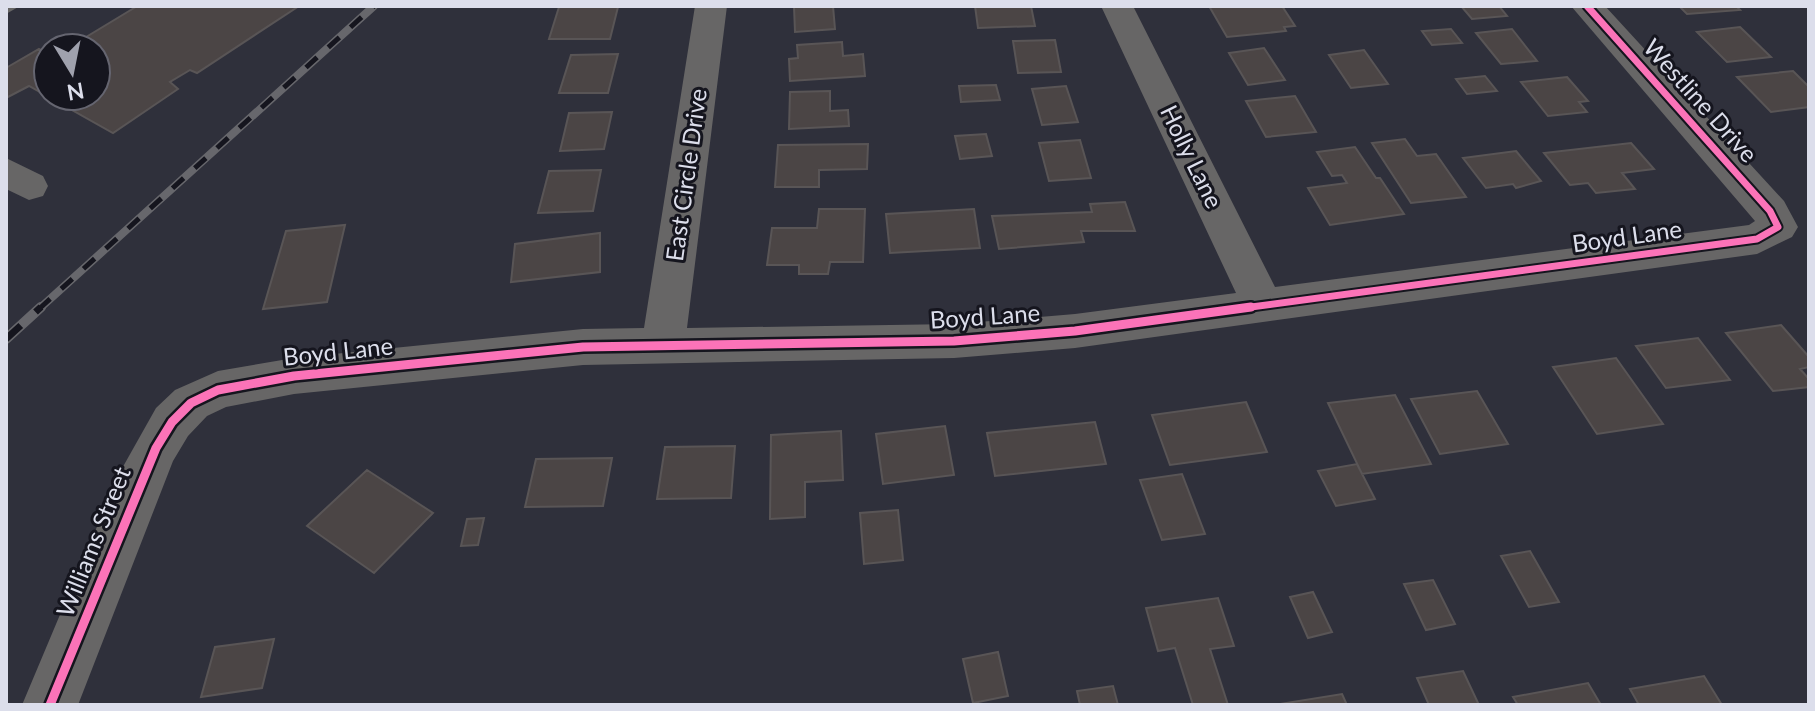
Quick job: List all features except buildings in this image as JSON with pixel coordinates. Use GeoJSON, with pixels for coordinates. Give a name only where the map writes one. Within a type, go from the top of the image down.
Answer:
{"type":"FeatureCollection","features":[{"type":"Feature","properties":{"kind":"street","name":"East Circle Drive"},"geometry":{"type":"LineString","coordinates":[[663,343],[711,6]]}},
{"type":"Feature","properties":{"kind":"street","name":"Holly Lane"},"geometry":{"type":"LineString","coordinates":[[1117,6],[1264,307]]}},
{"type":"Feature","properties":{"kind":"street","name":"Westline Drive"},"geometry":{"type":"LineString","coordinates":[[1587,6],[1741,175],[1770,211],[1778,227]]}},
{"type":"Feature","properties":{"kind":"street","name":"Boyd Lane"},"geometry":{"type":"LineString","coordinates":[[191,403],[218,390],[294,376],[583,347],[663,343],[954,341],[1075,331],[1757,239],[1778,227]]}},
{"type":"Feature","properties":{"kind":"street","name":"Williams Street"},"geometry":{"type":"LineString","coordinates":[[50,705],[137,487],[172,422],[191,403]]}},
{"type":"Feature","properties":{"kind":"lane"},"geometry":{"type":"LineString","coordinates":[[6,9],[12,6]]}},
{"type":"Feature","properties":{"kind":"railway"},"geometry":{"type":"LineString","coordinates":[[39,309],[374,6]]}},
{"type":"Feature","properties":{"kind":"railway"},"geometry":{"type":"LineString","coordinates":[[6,339],[41,307]]}},
{"type":"Feature","properties":{"kind":"cycle path"},"geometry":{"type":"LineString","coordinates":[[50,705],[137,487],[156,448],[172,422],[191,403],[218,390],[294,376],[583,347],[954,341],[1075,331],[1757,239],[1778,227],[1770,211],[1587,6]]}}]}
